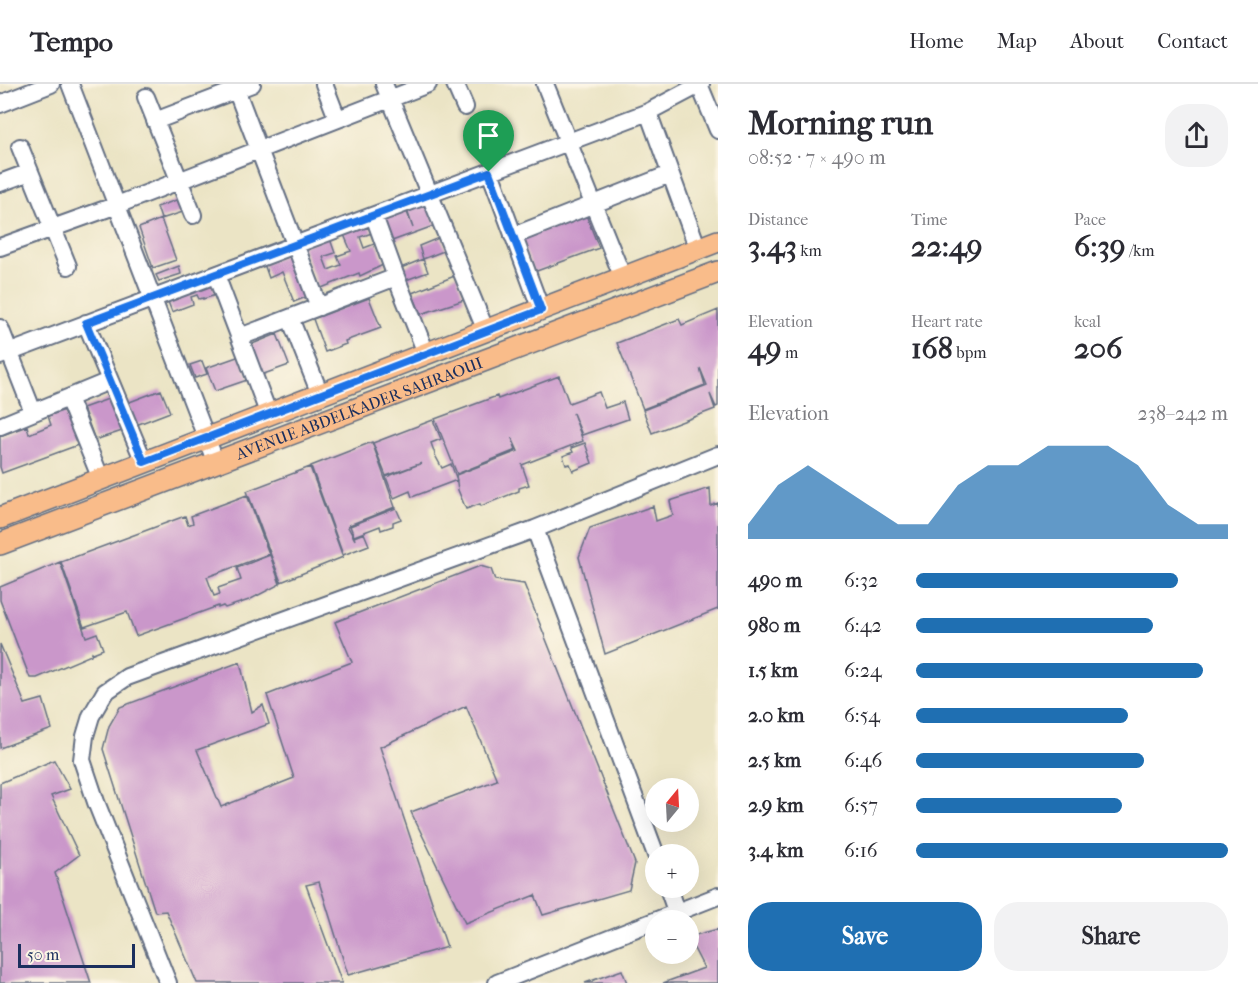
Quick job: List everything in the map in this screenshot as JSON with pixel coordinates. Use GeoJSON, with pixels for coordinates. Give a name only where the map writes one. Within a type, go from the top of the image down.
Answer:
{"type":"FeatureCollection","features":[{"type":"Feature","properties":{"kind":"main road","name":"AVENUE ABDELKADER SAHRAOUI"},"geometry":{"type":"LineString","coordinates":[[0,518],[718,241]]}},
{"type":"Feature","properties":{"kind":"main road","name":"AVENUE ABDELKADER SAHRAOUI"},"geometry":{"type":"LineString","coordinates":[[0,544],[718,272]]}},
{"type":"Feature","properties":{"kind":"street"},"geometry":{"type":"LineString","coordinates":[[0,104],[51,84]]}},
{"type":"Feature","properties":{"kind":"street"},"geometry":{"type":"LineString","coordinates":[[70,84],[216,463]]}},
{"type":"Feature","properties":{"kind":"street"},"geometry":{"type":"LineString","coordinates":[[324,84],[338,118]]}},
{"type":"Feature","properties":{"kind":"street"},"geometry":{"type":"LineString","coordinates":[[0,247],[260,150],[338,118],[387,91],[428,84]]}},
{"type":"Feature","properties":{"kind":"street"},"geometry":{"type":"LineString","coordinates":[[455,84],[465,107]]}},
{"type":"Feature","properties":{"kind":"street"},"geometry":{"type":"LineString","coordinates":[[545,84],[622,278]]}},
{"type":"Feature","properties":{"kind":"street"},"geometry":{"type":"LineString","coordinates":[[5,354],[648,112],[700,84],[718,130]]}},
{"type":"Feature","properties":{"kind":"street"},"geometry":{"type":"LineString","coordinates":[[155,121],[241,86],[260,150],[319,307]]}},
{"type":"Feature","properties":{"kind":"street"},"geometry":{"type":"LineString","coordinates":[[387,91],[486,331]]}},
{"type":"Feature","properties":{"kind":"street"},"geometry":{"type":"LineString","coordinates":[[146,97],[193,215]]}},
{"type":"Feature","properties":{"kind":"street"},"geometry":{"type":"LineString","coordinates":[[648,112],[698,249]]}},
{"type":"Feature","properties":{"kind":"street"},"geometry":{"type":"LineString","coordinates":[[20,147],[68,266]]}},
{"type":"Feature","properties":{"kind":"street"},"geometry":{"type":"LineString","coordinates":[[0,183],[30,172]]}},
{"type":"Feature","properties":{"kind":"street"},"geometry":{"type":"LineString","coordinates":[[489,172],[541,310]]}},
{"type":"Feature","properties":{"kind":"street"},"geometry":{"type":"LineString","coordinates":[[513,236],[670,174]]}},
{"type":"Feature","properties":{"kind":"street"},"geometry":{"type":"LineString","coordinates":[[374,216],[426,353]]}},
{"type":"Feature","properties":{"kind":"street"},"geometry":{"type":"LineString","coordinates":[[216,275],[270,415]]}},
{"type":"Feature","properties":{"kind":"street"},"geometry":{"type":"LineString","coordinates":[[240,337],[396,277]]}},
{"type":"Feature","properties":{"kind":"street"},"geometry":{"type":"LineString","coordinates":[[290,318],[320,394]]}},
{"type":"Feature","properties":{"kind":"street"},"geometry":{"type":"LineString","coordinates":[[86,323],[144,462]]}},
{"type":"Feature","properties":{"kind":"street"},"geometry":{"type":"LineString","coordinates":[[0,328],[5,354],[33,412]]}},
{"type":"Feature","properties":{"kind":"street"},"geometry":{"type":"LineString","coordinates":[[0,426],[110,381]]}},
{"type":"Feature","properties":{"kind":"street"},"geometry":{"type":"LineString","coordinates":[[68,398],[101,479]]}},
{"type":"Feature","properties":{"kind":"street"},"geometry":{"type":"LineString","coordinates":[[168,983],[96,802],[82,760],[85,736],[91,716],[105,692],[127,677],[534,529],[718,455]]}},
{"type":"Feature","properties":{"kind":"street"},"geometry":{"type":"LineString","coordinates":[[534,529],[652,844]]}},
{"type":"Feature","properties":{"kind":"street"},"geometry":{"type":"LineString","coordinates":[[679,910],[718,896]]}},
{"type":"Feature","properties":{"kind":"street"},"geometry":{"type":"LineString","coordinates":[[497,983],[645,923]]}},
{"type":"Feature","properties":{"kind":"building"},"geometry":{"type":"Polygon","coordinates":[[[179,199],[183,212],[161,219],[157,207],[179,199]]]}},
{"type":"Feature","properties":{"kind":"building"},"geometry":{"type":"Polygon","coordinates":[[[426,200],[436,225],[392,241],[381,216],[405,207],[413,228],[406,207],[426,200]]]}},
{"type":"Feature","properties":{"kind":"building"},"geometry":{"type":"Polygon","coordinates":[[[586,215],[599,248],[534,272],[520,238],[586,215]]]}},
{"type":"Feature","properties":{"kind":"building"},"geometry":{"type":"Polygon","coordinates":[[[161,219],[176,260],[153,268],[139,228],[161,219]]]}},
{"type":"Feature","properties":{"kind":"building"},"geometry":{"type":"Polygon","coordinates":[[[369,223],[372,233],[360,237],[364,248],[377,243],[385,264],[360,276],[359,273],[319,289],[302,246],[329,236],[335,253],[323,257],[328,270],[341,265],[337,256],[351,251],[342,230],[369,223]]]}},
{"type":"Feature","properties":{"kind":"building"},"geometry":{"type":"Polygon","coordinates":[[[441,237],[446,250],[423,259],[419,246],[441,237]]]}},
{"type":"Feature","properties":{"kind":"building"},"geometry":{"type":"Polygon","coordinates":[[[289,253],[306,297],[294,302],[282,272],[269,278],[264,264],[289,253]]]}},
{"type":"Feature","properties":{"kind":"building"},"geometry":{"type":"Polygon","coordinates":[[[423,259],[428,272],[406,280],[401,268],[423,259]]]}},
{"type":"Feature","properties":{"kind":"building"},"geometry":{"type":"Polygon","coordinates":[[[179,266],[181,274],[159,281],[156,275],[179,266]]]}},
{"type":"Feature","properties":{"kind":"building"},"geometry":{"type":"Polygon","coordinates":[[[457,275],[464,300],[421,314],[412,293],[457,275]]]}},
{"type":"Feature","properties":{"kind":"building"},"geometry":{"type":"Polygon","coordinates":[[[211,281],[216,295],[203,299],[199,299],[197,295],[191,297],[193,304],[172,312],[167,299],[211,281]]]}},
{"type":"Feature","properties":{"kind":"building"},"geometry":{"type":"Polygon","coordinates":[[[369,298],[381,328],[345,341],[346,344],[325,352],[313,319],[369,298]]]}},
{"type":"Feature","properties":{"kind":"building"},"geometry":{"type":"Polygon","coordinates":[[[718,310],[718,406],[716,407],[710,394],[715,409],[652,433],[643,410],[707,385],[700,368],[705,385],[643,409],[617,343],[679,319],[682,325],[718,310]]]}},
{"type":"Feature","properties":{"kind":"building"},"geometry":{"type":"Polygon","coordinates":[[[277,334],[289,365],[261,375],[250,345],[277,334]]]}},
{"type":"Feature","properties":{"kind":"building"},"geometry":{"type":"Polygon","coordinates":[[[240,356],[250,379],[215,391],[206,368],[240,356]]]}},
{"type":"Feature","properties":{"kind":"building"},"geometry":{"type":"Polygon","coordinates":[[[202,361],[207,374],[195,378],[190,365],[202,361]]]}},
{"type":"Feature","properties":{"kind":"building"},"geometry":{"type":"Polygon","coordinates":[[[559,376],[569,403],[599,392],[605,408],[623,402],[628,419],[582,435],[573,413],[583,441],[522,465],[529,485],[519,488],[519,491],[481,506],[480,504],[466,509],[458,490],[456,475],[518,451],[512,438],[516,450],[457,474],[435,419],[559,376]]]}},
{"type":"Feature","properties":{"kind":"building"},"geometry":{"type":"Polygon","coordinates":[[[161,390],[170,412],[136,425],[127,403],[161,390]]]}},
{"type":"Feature","properties":{"kind":"building"},"geometry":{"type":"Polygon","coordinates":[[[111,398],[122,431],[95,440],[83,408],[111,398]]]}},
{"type":"Feature","properties":{"kind":"building"},"geometry":{"type":"Polygon","coordinates":[[[65,410],[78,445],[2,473],[0,436],[27,426],[29,434],[51,425],[48,416],[65,410]]]}},
{"type":"Feature","properties":{"kind":"building"},"geometry":{"type":"Polygon","coordinates":[[[433,420],[441,439],[431,443],[436,457],[442,468],[451,464],[457,480],[412,497],[410,491],[394,498],[386,477],[422,463],[386,476],[373,443],[433,420]]]}},
{"type":"Feature","properties":{"kind":"building"},"geometry":{"type":"Polygon","coordinates":[[[372,442],[395,507],[349,525],[355,540],[354,537],[364,533],[369,545],[343,555],[311,466],[372,442]]]}},
{"type":"Feature","properties":{"kind":"building"},"geometry":{"type":"Polygon","coordinates":[[[585,443],[592,463],[573,471],[570,464],[566,465],[563,456],[573,452],[571,448],[585,443]]]}},
{"type":"Feature","properties":{"kind":"building"},"geometry":{"type":"Polygon","coordinates":[[[310,467],[343,557],[281,582],[247,491],[310,467]]]}},
{"type":"Feature","properties":{"kind":"building"},"geometry":{"type":"Polygon","coordinates":[[[710,488],[711,506],[718,503],[718,609],[605,654],[579,557],[590,528],[653,506],[656,521],[673,515],[670,501],[710,488]]]}},
{"type":"Feature","properties":{"kind":"building"},"geometry":{"type":"Polygon","coordinates":[[[247,495],[269,554],[207,577],[214,596],[220,594],[218,588],[241,580],[237,568],[270,555],[280,584],[249,600],[225,608],[223,606],[218,608],[218,606],[136,636],[127,612],[84,627],[61,562],[185,516],[188,525],[193,523],[191,516],[247,495]]]}},
{"type":"Feature","properties":{"kind":"building"},"geometry":{"type":"Polygon","coordinates":[[[396,508],[401,519],[393,522],[393,526],[381,530],[380,526],[354,536],[350,526],[396,508]]]}},
{"type":"Feature","properties":{"kind":"building"},"geometry":{"type":"Polygon","coordinates":[[[60,562],[86,637],[97,633],[103,649],[37,678],[30,678],[0,600],[0,587],[60,562]]]}},
{"type":"Feature","properties":{"kind":"building"},"geometry":{"type":"Polygon","coordinates":[[[480,566],[491,569],[495,580],[524,584],[635,863],[629,890],[543,915],[535,895],[465,923],[411,812],[497,780],[466,706],[380,747],[447,947],[348,975],[319,882],[306,885],[342,983],[197,983],[166,911],[155,912],[103,749],[109,726],[120,707],[240,662],[252,712],[263,705],[269,724],[197,750],[221,807],[294,778],[267,695],[352,662],[335,622],[480,566]]]}},
{"type":"Feature","properties":{"kind":"building"},"geometry":{"type":"Polygon","coordinates":[[[0,644],[25,704],[43,699],[52,729],[0,748],[0,644]]]}},
{"type":"Feature","properties":{"kind":"building"},"geometry":{"type":"Polygon","coordinates":[[[54,760],[70,789],[51,796],[79,855],[55,873],[91,983],[0,983],[0,783],[54,760]]]}},
{"type":"Feature","properties":{"kind":"building"},"geometry":{"type":"Polygon","coordinates":[[[718,929],[718,983],[663,983],[704,968],[699,958],[699,934],[718,929]]]}},
{"type":"Feature","properties":{"kind":"building"},"geometry":{"type":"Polygon","coordinates":[[[622,970],[627,983],[585,983],[622,970]]]}},
{"type":"Feature","properties":{"kind":"route"},"geometry":{"type":"LineString","coordinates":[[489,172],[541,310],[144,462],[86,323],[489,172]]}}]}
